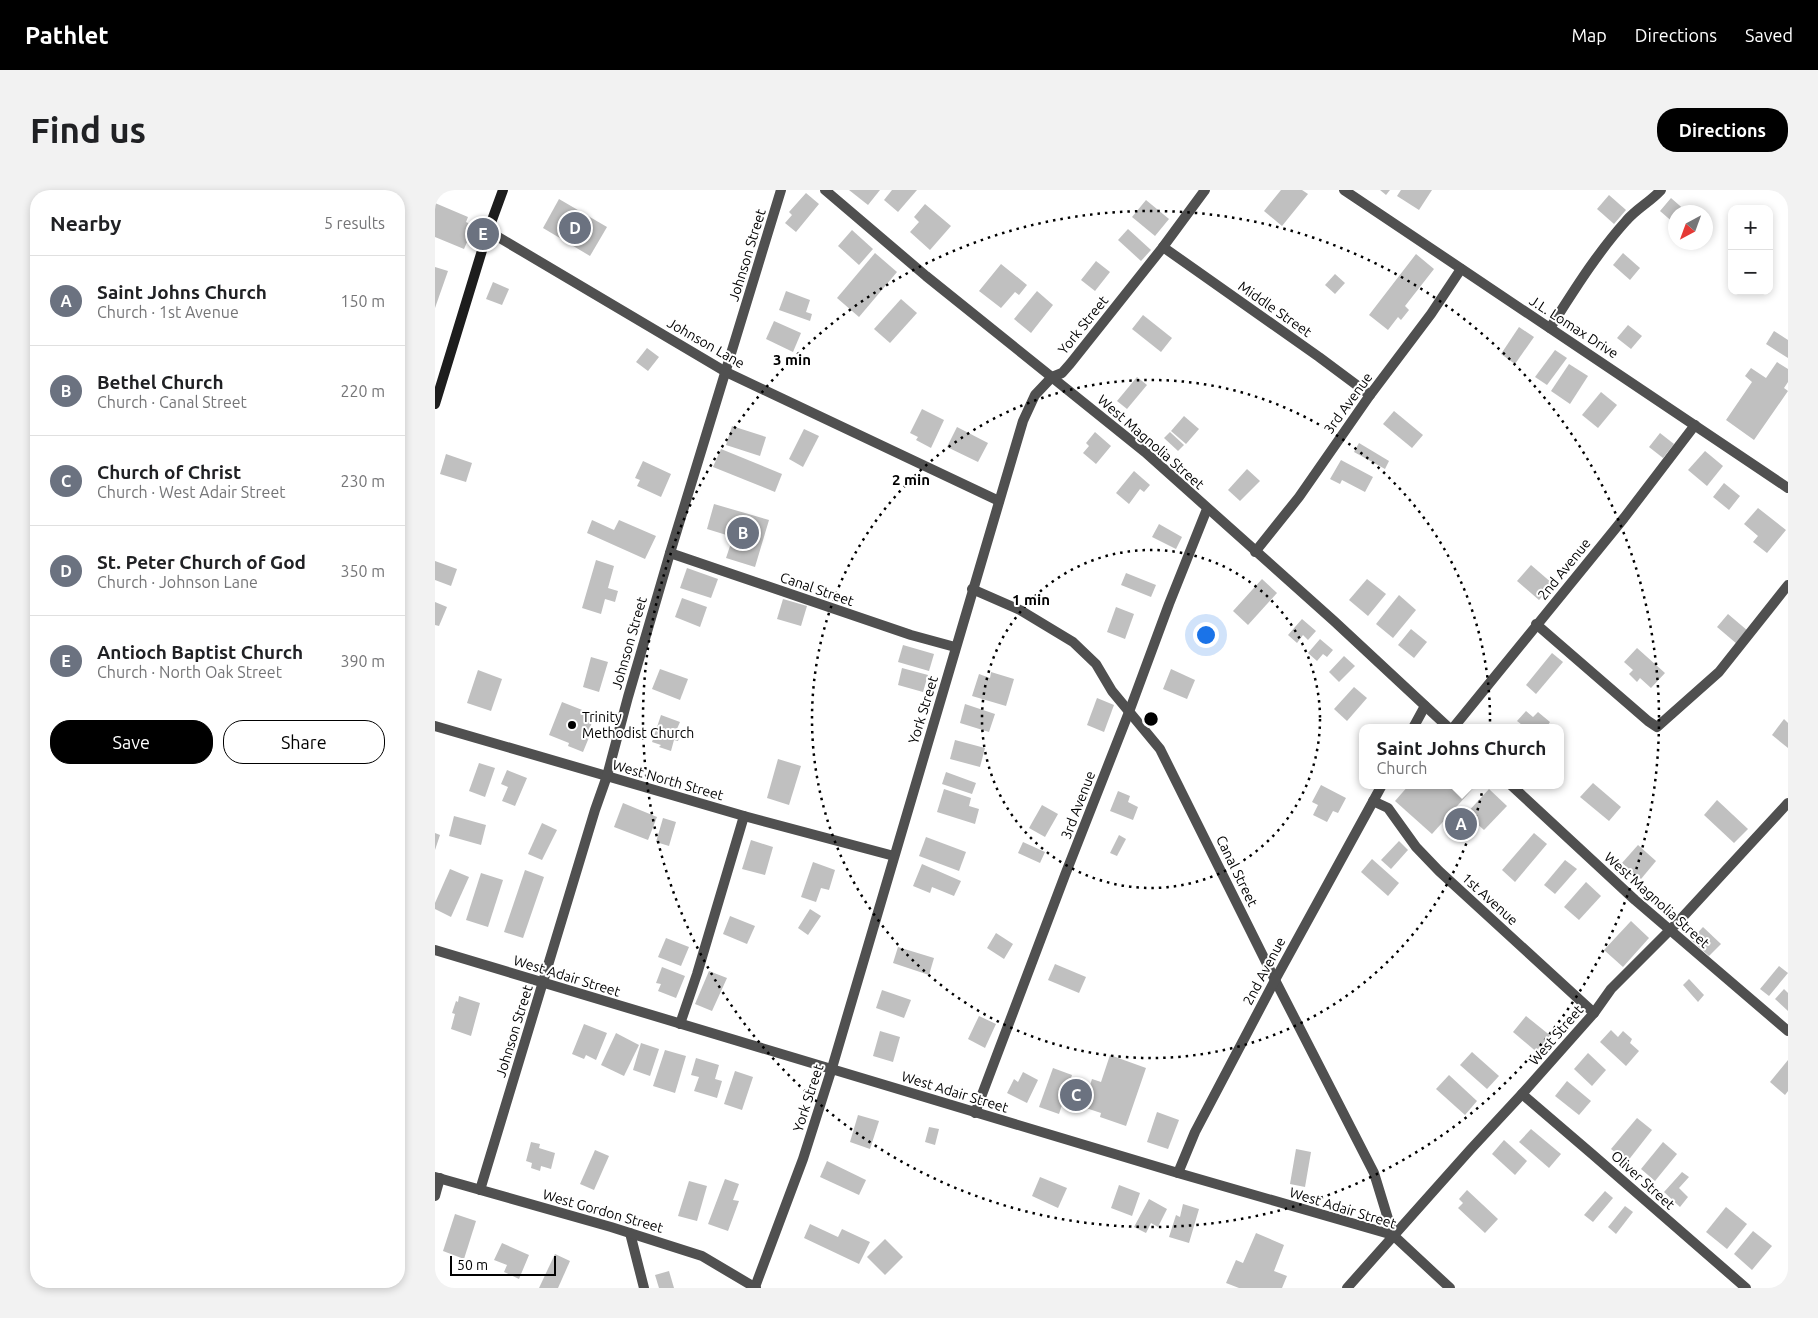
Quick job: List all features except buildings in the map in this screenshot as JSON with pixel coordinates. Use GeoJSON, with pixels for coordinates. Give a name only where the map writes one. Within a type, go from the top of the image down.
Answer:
{"type":"FeatureCollection","features":[{"type":"Feature","properties":{"kind":"main road"},"geometry":{"type":"LineString","coordinates":[[435,404],[503,190]]}},
{"type":"Feature","properties":{"kind":"street","name":"Johnson Street"},"geometry":{"type":"LineString","coordinates":[[480,1190],[595,810],[607,776],[670,553],[781,190]]}},
{"type":"Feature","properties":{"kind":"street","name":"West Magnolia Street"},"geometry":{"type":"LineString","coordinates":[[825,190],[926,276],[1145,452],[1445,724]]}},
{"type":"Feature","properties":{"kind":"street","name":"York Street"},"geometry":{"type":"LineString","coordinates":[[755,1287],[803,1159],[832,1068],[893,856],[1023,421],[1035,395],[1052,377],[1062,373],[1070,364],[1163,247],[1205,190]]}},
{"type":"Feature","properties":{"kind":"street","name":"J.L. Lomax Drive"},"geometry":{"type":"LineString","coordinates":[[1344,190],[1788,488]]}},
{"type":"Feature","properties":{"kind":"street"},"geometry":{"type":"LineString","coordinates":[[1550,328],[1575,290],[1625,222],[1635,211],[1661,190]]}},
{"type":"Feature","properties":{"kind":"street","name":"Johnson Lane"},"geometry":{"type":"LineString","coordinates":[[489,231],[726,372],[999,501]]}},
{"type":"Feature","properties":{"kind":"street","name":"Middle Street"},"geometry":{"type":"LineString","coordinates":[[1163,247],[1319,356],[1370,395]]}},
{"type":"Feature","properties":{"kind":"street","name":"3rd Avenue"},"geometry":{"type":"LineString","coordinates":[[1255,552],[1299,496],[1370,395],[1431,314],[1461,269]]}},
{"type":"Feature","properties":{"kind":"street","name":"2nd Avenue"},"geometry":{"type":"LineString","coordinates":[[1456,724],[1624,518],[1695,425]]}},
{"type":"Feature","properties":{"kind":"street","name":"3rd Avenue"},"geometry":{"type":"LineString","coordinates":[[975,1112],[1207,509]]}},
{"type":"Feature","properties":{"kind":"street","name":"Canal Street"},"geometry":{"type":"LineString","coordinates":[[670,553],[911,635],[955,647]]}},
{"type":"Feature","properties":{"kind":"street"},"geometry":{"type":"LineString","coordinates":[[1536,624],[1657,727],[1719,672],[1788,585]]}},
{"type":"Feature","properties":{"kind":"street","name":"Canal Street"},"geometry":{"type":"LineString","coordinates":[[972,589],[1020,610],[1073,642],[1096,664],[1112,691],[1160,749],[1374,1173],[1393,1235]]}},
{"type":"Feature","properties":{"kind":"street"},"geometry":{"type":"LineString","coordinates":[[1415,724],[1425,706]]}},
{"type":"Feature","properties":{"kind":"street","name":"West North Street"},"geometry":{"type":"LineString","coordinates":[[435,726],[744,816],[893,856]]}},
{"type":"Feature","properties":{"kind":"street","name":"2nd Avenue"},"geometry":{"type":"LineString","coordinates":[[1178,1173],[1195,1132],[1275,980],[1380,789]]}},
{"type":"Feature","properties":{"kind":"street","name":"West Magnolia Street"},"geometry":{"type":"LineString","coordinates":[[1515,789],[1635,900],[1788,1031]]}},
{"type":"Feature","properties":{"kind":"street","name":"1st Avenue"},"geometry":{"type":"LineString","coordinates":[[1373,802],[1388,808],[1416,847],[1433,865],[1594,1013]]}},
{"type":"Feature","properties":{"kind":"street","name":"West Street"},"geometry":{"type":"LineString","coordinates":[[1347,1288],[1594,1013],[1611,989],[1671,930],[1788,803]]}},
{"type":"Feature","properties":{"kind":"street"},"geometry":{"type":"LineString","coordinates":[[681,1024],[744,816]]}},
{"type":"Feature","properties":{"kind":"street","name":"West Adair Street"},"geometry":{"type":"LineString","coordinates":[[435,950],[1178,1173],[1393,1235],[1450,1288]]}},
{"type":"Feature","properties":{"kind":"street","name":"Oliver Street"},"geometry":{"type":"LineString","coordinates":[[1522,1094],[1746,1288]]}},
{"type":"Feature","properties":{"kind":"street"},"geometry":{"type":"LineString","coordinates":[[435,1196],[438,1178]]}},
{"type":"Feature","properties":{"kind":"street","name":"West Gordon Street"},"geometry":{"type":"LineString","coordinates":[[438,1178],[631,1233],[702,1256],[755,1287]]}},
{"type":"Feature","properties":{"kind":"street"},"geometry":{"type":"LineString","coordinates":[[631,1233],[644,1288]]}},
{"type":"Feature","properties":{"kind":"place","name":"St. Peter Church of God"},"geometry":{"type":"Point","coordinates":[575,228]}},
{"type":"Feature","properties":{"kind":"place","name":"Antioch Baptist Church"},"geometry":{"type":"Point","coordinates":[483,234]}},
{"type":"Feature","properties":{"kind":"place","name":"Bethel Church"},"geometry":{"type":"Point","coordinates":[743,533]}},
{"type":"Feature","properties":{"kind":"place","name":"Trinity Methodist Church"},"geometry":{"type":"Point","coordinates":[572,725]}},
{"type":"Feature","properties":{"kind":"place","name":"Saint Johns Church"},"geometry":{"type":"Point","coordinates":[1461,824]}},
{"type":"Feature","properties":{"kind":"place","name":"Church of Christ"},"geometry":{"type":"Point","coordinates":[1076,1095]}}]}
